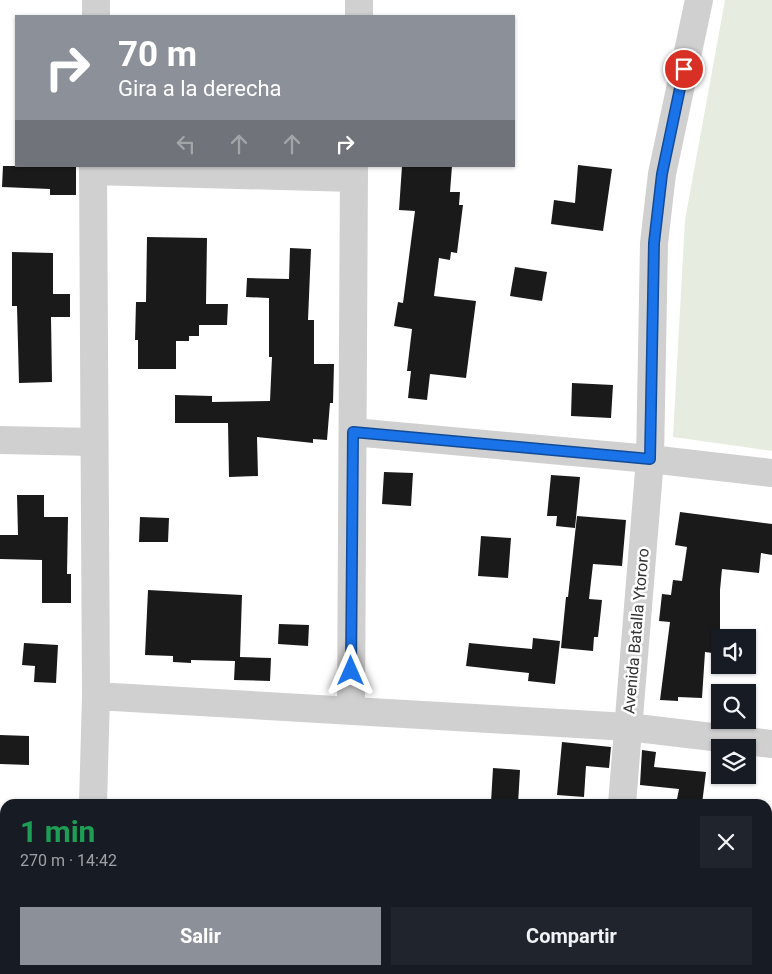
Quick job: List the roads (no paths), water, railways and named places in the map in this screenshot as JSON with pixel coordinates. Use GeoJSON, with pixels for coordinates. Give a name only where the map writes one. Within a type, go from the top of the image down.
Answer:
{"type":"FeatureCollection","features":[{"type":"Feature","properties":{"kind":"street"},"geometry":{"type":"LineString","coordinates":[[96,0],[96,15]]}},
{"type":"Feature","properties":{"kind":"street"},"geometry":{"type":"LineString","coordinates":[[359,0],[359,15]]}},
{"type":"Feature","properties":{"kind":"street","name":"Avenida Batalla Ytororo"},"geometry":{"type":"LineString","coordinates":[[622,799],[650,459],[654,243],[662,174],[699,0]]}},
{"type":"Feature","properties":{"kind":"street"},"geometry":{"type":"LineString","coordinates":[[93,799],[96,696],[93,442],[93,169],[354,172],[351,711]]}},
{"type":"Feature","properties":{"kind":"street"},"geometry":{"type":"LineString","coordinates":[[353,432],[650,459],[772,473]]}},
{"type":"Feature","properties":{"kind":"street"},"geometry":{"type":"LineString","coordinates":[[0,440],[93,442]]}},
{"type":"Feature","properties":{"kind":"street"},"geometry":{"type":"LineString","coordinates":[[96,696],[628,727],[772,744]]}}]}
